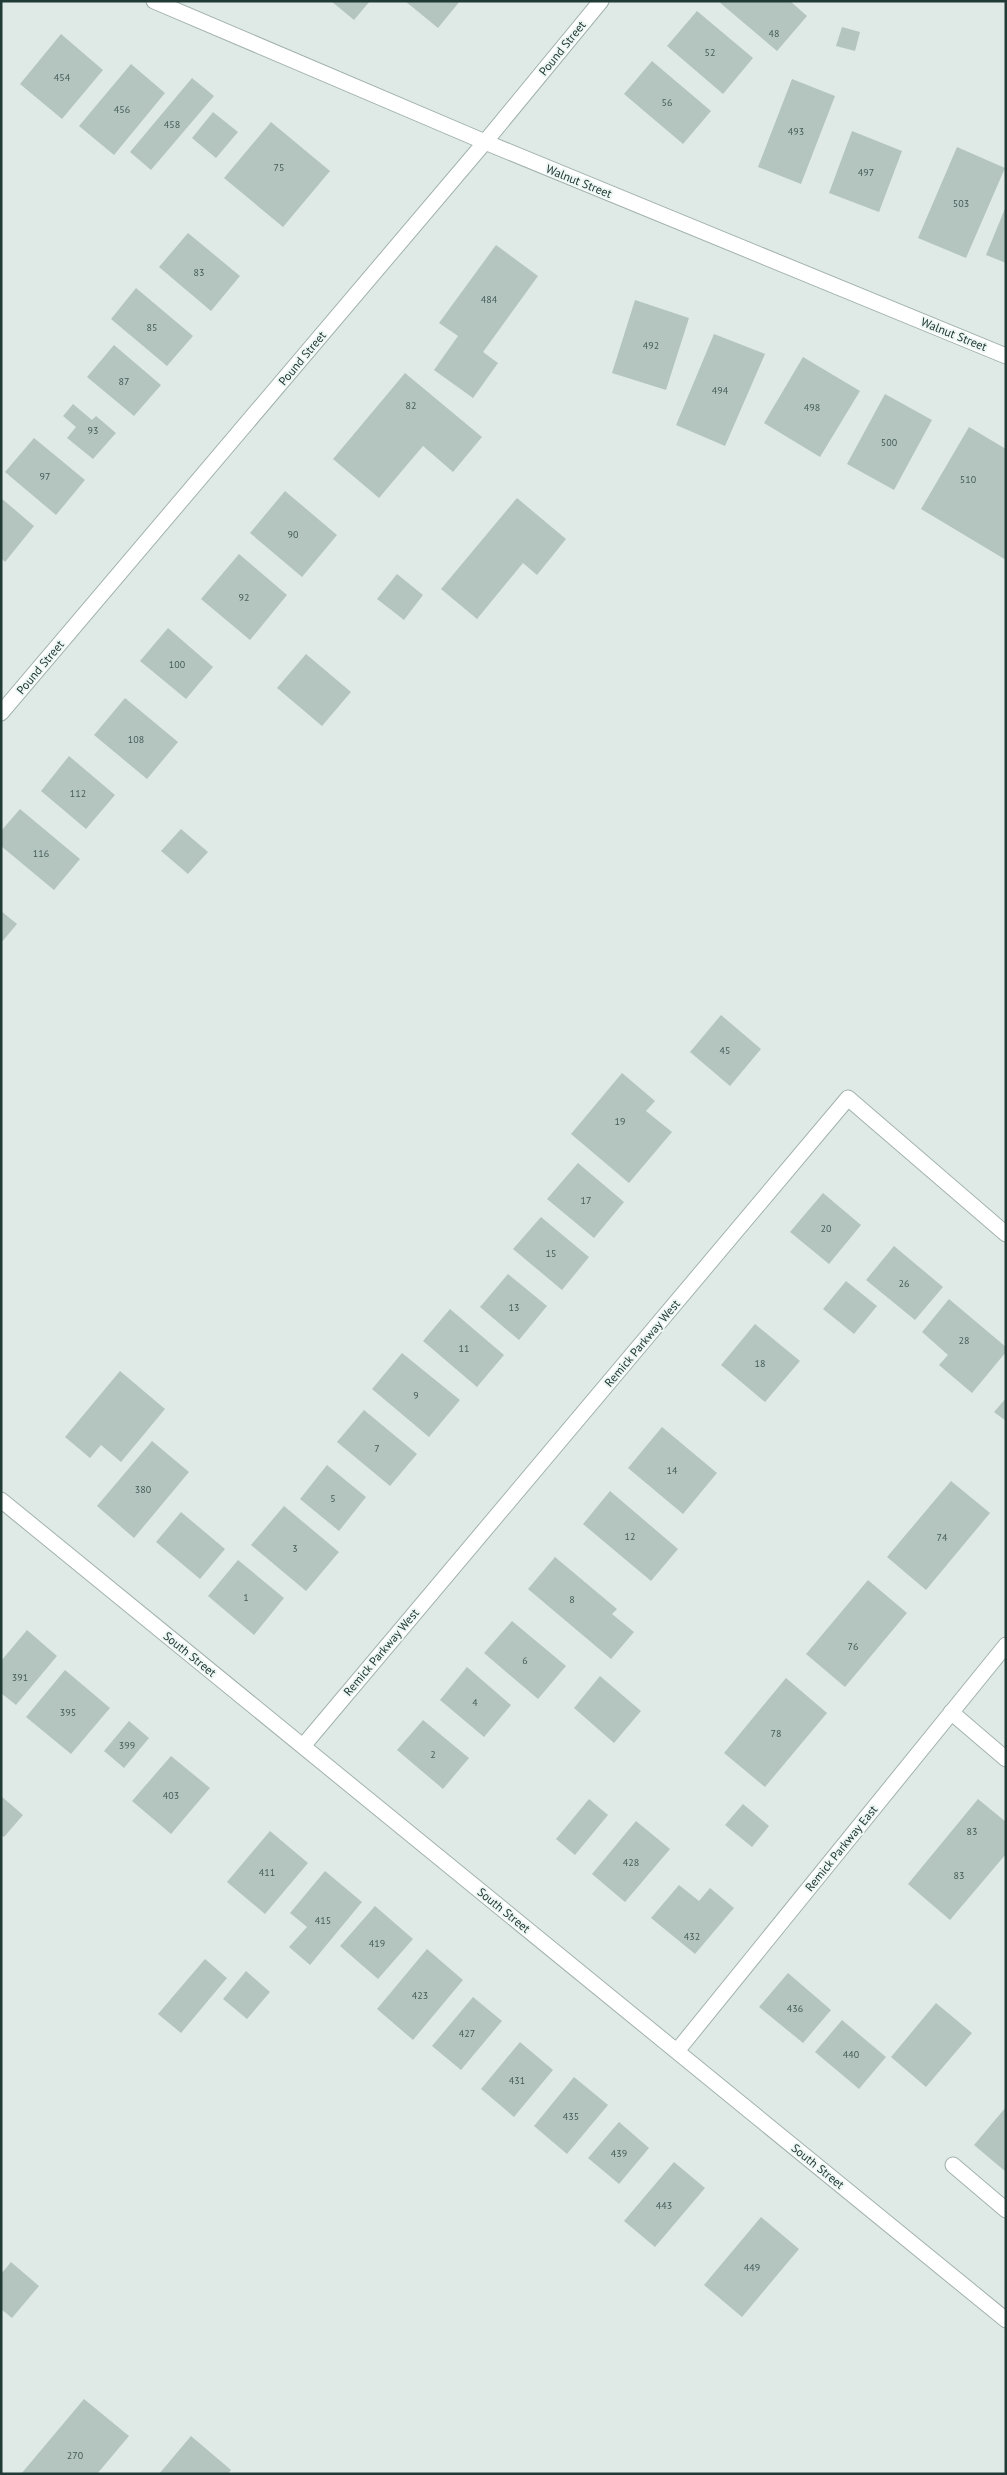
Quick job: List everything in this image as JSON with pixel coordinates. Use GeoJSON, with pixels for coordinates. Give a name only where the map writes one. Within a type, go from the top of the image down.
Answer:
{"type":"FeatureCollection","features":[{"type":"Feature","properties":{"kind":"street","name":"Walnut Street"},"geometry":{"type":"LineString","coordinates":[[154,1],[485,142],[1006,356]]}},
{"type":"Feature","properties":{"kind":"street","name":"Pound Street"},"geometry":{"type":"LineString","coordinates":[[1,713],[485,142],[601,1]]}},
{"type":"Feature","properties":{"kind":"street","name":"Remick Parkway West"},"geometry":{"type":"LineString","coordinates":[[303,1746],[848,1098],[1006,1234]]}},
{"type":"Feature","properties":{"kind":"street","name":"South Street"},"geometry":{"type":"LineString","coordinates":[[1,1500],[1006,2320]]}},
{"type":"Feature","properties":{"kind":"street","name":"Remick Parkway East"},"geometry":{"type":"LineString","coordinates":[[677,2051],[1006,1645]]}},
{"type":"Feature","properties":{"kind":"street"},"geometry":{"type":"LineString","coordinates":[[951,1712],[1006,1759]]}},
{"type":"Feature","properties":{"kind":"street"},"geometry":{"type":"LineString","coordinates":[[953,2165],[1006,2210]]}},
{"type":"Feature","properties":{"kind":"building"},"geometry":{"type":"Polygon","coordinates":[[[331,1],[370,1],[354,20],[331,1]]]}},
{"type":"Feature","properties":{"kind":"building"},"geometry":{"type":"Polygon","coordinates":[[[405,1],[460,1],[438,28],[405,1]]]}},
{"type":"Feature","properties":{"kind":"building"},"geometry":{"type":"Polygon","coordinates":[[[718,1],[790,1],[807,16],[777,51],[718,1]]]}},
{"type":"Feature","properties":{"kind":"building"},"geometry":{"type":"Polygon","coordinates":[[[697,11],[753,58],[723,94],[667,46],[697,11]]]}},
{"type":"Feature","properties":{"kind":"building"},"geometry":{"type":"Polygon","coordinates":[[[842,27],[860,32],[855,51],[836,46],[842,27]]]}},
{"type":"Feature","properties":{"kind":"building"},"geometry":{"type":"Polygon","coordinates":[[[61,34],[103,70],[62,119],[20,84],[61,34]]]}},
{"type":"Feature","properties":{"kind":"building"},"geometry":{"type":"Polygon","coordinates":[[[652,61],[711,111],[683,144],[624,94],[652,61]]]}},
{"type":"Feature","properties":{"kind":"building"},"geometry":{"type":"Polygon","coordinates":[[[131,64],[165,93],[114,155],[79,126],[131,64]]]}},
{"type":"Feature","properties":{"kind":"building"},"geometry":{"type":"Polygon","coordinates":[[[192,78],[214,96],[151,170],[130,152],[192,78]]]}},
{"type":"Feature","properties":{"kind":"building"},"geometry":{"type":"Polygon","coordinates":[[[792,79],[835,96],[801,184],[758,167],[792,79]]]}},
{"type":"Feature","properties":{"kind":"building"},"geometry":{"type":"Polygon","coordinates":[[[213,112],[238,132],[216,158],[192,138],[213,112]]]}},
{"type":"Feature","properties":{"kind":"building"},"geometry":{"type":"Polygon","coordinates":[[[271,122],[330,171],[283,227],[224,178],[271,122]]]}},
{"type":"Feature","properties":{"kind":"building"},"geometry":{"type":"Polygon","coordinates":[[[852,131],[902,151],[879,212],[829,193],[852,131]]]}},
{"type":"Feature","properties":{"kind":"building"},"geometry":{"type":"Polygon","coordinates":[[[957,147],[1005,168],[966,258],[918,238],[957,147]]]}},
{"type":"Feature","properties":{"kind":"building"},"geometry":{"type":"Polygon","coordinates":[[[1006,206],[1006,263],[986,255],[1006,206]]]}},
{"type":"Feature","properties":{"kind":"building"},"geometry":{"type":"Polygon","coordinates":[[[188,233],[240,276],[211,311],[159,267],[188,233]]]}},
{"type":"Feature","properties":{"kind":"building"},"geometry":{"type":"Polygon","coordinates":[[[496,245],[538,276],[483,352],[498,363],[473,398],[434,370],[458,336],[439,323],[496,245]]]}},
{"type":"Feature","properties":{"kind":"building"},"geometry":{"type":"Polygon","coordinates":[[[136,288],[193,336],[167,366],[111,319],[136,288]]]}},
{"type":"Feature","properties":{"kind":"building"},"geometry":{"type":"Polygon","coordinates":[[[635,300],[689,318],[666,390],[612,373],[635,300]]]}},
{"type":"Feature","properties":{"kind":"building"},"geometry":{"type":"Polygon","coordinates":[[[714,334],[765,354],[725,446],[676,425],[714,334]]]}},
{"type":"Feature","properties":{"kind":"building"},"geometry":{"type":"Polygon","coordinates":[[[114,345],[161,385],[134,416],[87,377],[114,345]]]}},
{"type":"Feature","properties":{"kind":"building"},"geometry":{"type":"Polygon","coordinates":[[[803,357],[860,391],[820,457],[764,423],[803,357]]]}},
{"type":"Feature","properties":{"kind":"building"},"geometry":{"type":"Polygon","coordinates":[[[405,373],[482,437],[453,472],[423,446],[379,498],[333,459],[405,373]]]}},
{"type":"Feature","properties":{"kind":"building"},"geometry":{"type":"Polygon","coordinates":[[[885,394],[932,420],[894,490],[847,464],[885,394]]]}},
{"type":"Feature","properties":{"kind":"building"},"geometry":{"type":"Polygon","coordinates":[[[73,404],[92,420],[96,416],[116,433],[93,459],[67,438],[76,427],[63,416],[73,404]]]}},
{"type":"Feature","properties":{"kind":"building"},"geometry":{"type":"Polygon","coordinates":[[[969,427],[1006,449],[1006,560],[921,509],[969,427]]]}},
{"type":"Feature","properties":{"kind":"building"},"geometry":{"type":"Polygon","coordinates":[[[34,438],[85,480],[56,515],[5,472],[34,438]]]}},
{"type":"Feature","properties":{"kind":"building"},"geometry":{"type":"Polygon","coordinates":[[[285,491],[337,535],[302,577],[250,533],[285,491]]]}},
{"type":"Feature","properties":{"kind":"building"},"geometry":{"type":"Polygon","coordinates":[[[1,498],[34,526],[5,562],[1,558],[1,498]]]}},
{"type":"Feature","properties":{"kind":"building"},"geometry":{"type":"Polygon","coordinates":[[[517,498],[566,539],[537,575],[523,563],[477,619],[441,589],[517,498]]]}},
{"type":"Feature","properties":{"kind":"building"},"geometry":{"type":"Polygon","coordinates":[[[239,554],[287,595],[250,640],[201,599],[239,554]]]}},
{"type":"Feature","properties":{"kind":"building"},"geometry":{"type":"Polygon","coordinates":[[[397,574],[423,595],[404,620],[377,599],[397,574]]]}},
{"type":"Feature","properties":{"kind":"building"},"geometry":{"type":"Polygon","coordinates":[[[168,628],[213,667],[186,699],[140,661],[168,628]]]}},
{"type":"Feature","properties":{"kind":"building"},"geometry":{"type":"Polygon","coordinates":[[[306,654],[351,692],[322,726],[277,688],[306,654]]]}},
{"type":"Feature","properties":{"kind":"building"},"geometry":{"type":"Polygon","coordinates":[[[125,698],[178,742],[147,779],[94,735],[125,698]]]}},
{"type":"Feature","properties":{"kind":"building"},"geometry":{"type":"Polygon","coordinates":[[[69,756],[115,795],[86,829],[41,791],[69,756]]]}},
{"type":"Feature","properties":{"kind":"building"},"geometry":{"type":"Polygon","coordinates":[[[20,809],[80,859],[54,890],[1,846],[1,831],[20,809]]]}},
{"type":"Feature","properties":{"kind":"building"},"geometry":{"type":"Polygon","coordinates":[[[181,829],[208,852],[188,874],[161,851],[181,829]]]}},
{"type":"Feature","properties":{"kind":"building"},"geometry":{"type":"Polygon","coordinates":[[[1,911],[17,924],[1,943],[1,911]]]}},
{"type":"Feature","properties":{"kind":"building"},"geometry":{"type":"Polygon","coordinates":[[[721,1015],[761,1049],[730,1086],[690,1052],[721,1015]]]}},
{"type":"Feature","properties":{"kind":"building"},"geometry":{"type":"Polygon","coordinates":[[[622,1073],[655,1101],[646,1111],[672,1132],[629,1183],[571,1134],[622,1073]]]}},
{"type":"Feature","properties":{"kind":"building"},"geometry":{"type":"Polygon","coordinates":[[[578,1163],[624,1202],[594,1238],[547,1199],[578,1163]]]}},
{"type":"Feature","properties":{"kind":"building"},"geometry":{"type":"Polygon","coordinates":[[[823,1193],[861,1225],[829,1264],[790,1232],[823,1193]]]}},
{"type":"Feature","properties":{"kind":"building"},"geometry":{"type":"Polygon","coordinates":[[[541,1217],[589,1257],[562,1290],[513,1249],[541,1217]]]}},
{"type":"Feature","properties":{"kind":"building"},"geometry":{"type":"Polygon","coordinates":[[[894,1246],[943,1287],[915,1320],[866,1280],[894,1246]]]}},
{"type":"Feature","properties":{"kind":"building"},"geometry":{"type":"Polygon","coordinates":[[[508,1274],[547,1306],[519,1340],[480,1307],[508,1274]]]}},
{"type":"Feature","properties":{"kind":"building"},"geometry":{"type":"Polygon","coordinates":[[[846,1281],[877,1306],[854,1334],[823,1309],[846,1281]]]}},
{"type":"Feature","properties":{"kind":"building"},"geometry":{"type":"Polygon","coordinates":[[[949,1299],[1006,1347],[1006,1352],[972,1393],[939,1365],[948,1355],[922,1332],[949,1299]]]}},
{"type":"Feature","properties":{"kind":"building"},"geometry":{"type":"Polygon","coordinates":[[[450,1309],[504,1355],[477,1387],[423,1341],[450,1309]]]}},
{"type":"Feature","properties":{"kind":"building"},"geometry":{"type":"Polygon","coordinates":[[[755,1324],[800,1361],[765,1402],[721,1365],[755,1324]]]}},
{"type":"Feature","properties":{"kind":"building"},"geometry":{"type":"Polygon","coordinates":[[[402,1353],[460,1400],[429,1437],[372,1389],[402,1353]]]}},
{"type":"Feature","properties":{"kind":"building"},"geometry":{"type":"Polygon","coordinates":[[[120,1371],[165,1409],[121,1462],[101,1445],[90,1458],[65,1437],[120,1371]]]}},
{"type":"Feature","properties":{"kind":"building"},"geometry":{"type":"Polygon","coordinates":[[[1006,1398],[1006,1421],[994,1412],[1006,1398]]]}},
{"type":"Feature","properties":{"kind":"building"},"geometry":{"type":"Polygon","coordinates":[[[364,1410],[417,1454],[390,1486],[337,1442],[364,1410]]]}},
{"type":"Feature","properties":{"kind":"building"},"geometry":{"type":"Polygon","coordinates":[[[662,1427],[717,1473],[683,1514],[628,1468],[662,1427]]]}},
{"type":"Feature","properties":{"kind":"building"},"geometry":{"type":"Polygon","coordinates":[[[152,1441],[189,1472],[134,1538],[97,1506],[152,1441]]]}},
{"type":"Feature","properties":{"kind":"building"},"geometry":{"type":"Polygon","coordinates":[[[327,1465],[366,1497],[339,1531],[300,1499],[327,1465]]]}},
{"type":"Feature","properties":{"kind":"building"},"geometry":{"type":"Polygon","coordinates":[[[951,1481],[990,1513],[926,1590],[887,1557],[951,1481]]]}},
{"type":"Feature","properties":{"kind":"building"},"geometry":{"type":"Polygon","coordinates":[[[610,1491],[678,1549],[651,1581],[583,1524],[610,1491]]]}},
{"type":"Feature","properties":{"kind":"building"},"geometry":{"type":"Polygon","coordinates":[[[284,1506],[339,1552],[306,1591],[251,1545],[284,1506]]]}},
{"type":"Feature","properties":{"kind":"building"},"geometry":{"type":"Polygon","coordinates":[[[181,1512],[225,1549],[200,1579],[156,1542],[181,1512]]]}},
{"type":"Feature","properties":{"kind":"building"},"geometry":{"type":"Polygon","coordinates":[[[555,1557],[617,1609],[612,1614],[634,1632],[611,1659],[528,1589],[555,1557]]]}},
{"type":"Feature","properties":{"kind":"building"},"geometry":{"type":"Polygon","coordinates":[[[238,1560],[284,1598],[254,1635],[208,1596],[238,1560]]]}},
{"type":"Feature","properties":{"kind":"building"},"geometry":{"type":"Polygon","coordinates":[[[868,1580],[907,1613],[845,1687],[806,1654],[868,1580]]]}},
{"type":"Feature","properties":{"kind":"building"},"geometry":{"type":"Polygon","coordinates":[[[512,1621],[566,1666],[538,1699],[484,1653],[512,1621]]]}},
{"type":"Feature","properties":{"kind":"building"},"geometry":{"type":"Polygon","coordinates":[[[27,1630],[57,1656],[16,1705],[1,1693],[1,1661],[27,1630]]]}},
{"type":"Feature","properties":{"kind":"building"},"geometry":{"type":"Polygon","coordinates":[[[467,1667],[511,1705],[484,1737],[440,1700],[467,1667]]]}},
{"type":"Feature","properties":{"kind":"building"},"geometry":{"type":"Polygon","coordinates":[[[65,1670],[110,1708],[71,1754],[26,1717],[65,1670]]]}},
{"type":"Feature","properties":{"kind":"building"},"geometry":{"type":"Polygon","coordinates":[[[600,1676],[641,1711],[614,1743],[574,1708],[600,1676]]]}},
{"type":"Feature","properties":{"kind":"building"},"geometry":{"type":"Polygon","coordinates":[[[786,1678],[827,1713],[765,1787],[724,1753],[786,1678]]]}},
{"type":"Feature","properties":{"kind":"building"},"geometry":{"type":"Polygon","coordinates":[[[423,1720],[469,1758],[443,1789],[397,1750],[423,1720]]]}},
{"type":"Feature","properties":{"kind":"building"},"geometry":{"type":"Polygon","coordinates":[[[129,1721],[149,1738],[124,1768],[104,1751],[129,1721]]]}},
{"type":"Feature","properties":{"kind":"building"},"geometry":{"type":"Polygon","coordinates":[[[171,1756],[210,1788],[171,1834],[132,1801],[171,1756]]]}},
{"type":"Feature","properties":{"kind":"building"},"geometry":{"type":"Polygon","coordinates":[[[1,1796],[23,1815],[4,1837],[1,1835],[1,1796]]]}},
{"type":"Feature","properties":{"kind":"building"},"geometry":{"type":"Polygon","coordinates":[[[589,1799],[608,1815],[575,1855],[556,1839],[589,1799]]]}},
{"type":"Feature","properties":{"kind":"building"},"geometry":{"type":"Polygon","coordinates":[[[978,1799],[1006,1822],[1006,1854],[950,1920],[908,1884],[978,1799]]]}},
{"type":"Feature","properties":{"kind":"building"},"geometry":{"type":"Polygon","coordinates":[[[743,1804],[769,1826],[752,1847],[725,1825],[743,1804]]]}},
{"type":"Feature","properties":{"kind":"building"},"geometry":{"type":"Polygon","coordinates":[[[636,1821],[670,1849],[625,1902],[592,1874],[636,1821]]]}},
{"type":"Feature","properties":{"kind":"building"},"geometry":{"type":"Polygon","coordinates":[[[270,1831],[308,1863],[265,1914],[227,1882],[270,1831]]]}},
{"type":"Feature","properties":{"kind":"building"},"geometry":{"type":"Polygon","coordinates":[[[325,1871],[362,1902],[310,1965],[289,1947],[307,1927],[290,1913],[325,1871]]]}},
{"type":"Feature","properties":{"kind":"building"},"geometry":{"type":"Polygon","coordinates":[[[679,1885],[699,1901],[710,1888],[734,1908],[695,1954],[651,1918],[679,1885]]]}},
{"type":"Feature","properties":{"kind":"building"},"geometry":{"type":"Polygon","coordinates":[[[375,1906],[413,1939],[378,1979],[340,1946],[375,1906]]]}},
{"type":"Feature","properties":{"kind":"building"},"geometry":{"type":"Polygon","coordinates":[[[427,1949],[463,1980],[413,2040],[377,2009],[427,1949]]]}},
{"type":"Feature","properties":{"kind":"building"},"geometry":{"type":"Polygon","coordinates":[[[205,1959],[227,1978],[181,2033],[158,2014],[205,1959]]]}},
{"type":"Feature","properties":{"kind":"building"},"geometry":{"type":"Polygon","coordinates":[[[246,1971],[270,1992],[247,2019],[223,1999],[246,1971]]]}},
{"type":"Feature","properties":{"kind":"building"},"geometry":{"type":"Polygon","coordinates":[[[788,1973],[831,2010],[803,2043],[759,2007],[788,1973]]]}},
{"type":"Feature","properties":{"kind":"building"},"geometry":{"type":"Polygon","coordinates":[[[473,1997],[502,2021],[461,2070],[432,2046],[473,1997]]]}},
{"type":"Feature","properties":{"kind":"building"},"geometry":{"type":"Polygon","coordinates":[[[936,2003],[972,2033],[926,2087],[891,2057],[936,2003]]]}},
{"type":"Feature","properties":{"kind":"building"},"geometry":{"type":"Polygon","coordinates":[[[842,2020],[886,2057],[859,2089],[815,2052],[842,2020]]]}},
{"type":"Feature","properties":{"kind":"building"},"geometry":{"type":"Polygon","coordinates":[[[520,2042],[553,2070],[514,2117],[481,2089],[520,2042]]]}},
{"type":"Feature","properties":{"kind":"building"},"geometry":{"type":"Polygon","coordinates":[[[574,2077],[608,2105],[567,2154],[534,2126],[574,2077]]]}},
{"type":"Feature","properties":{"kind":"building"},"geometry":{"type":"Polygon","coordinates":[[[1006,2107],[1006,2172],[974,2145],[1006,2107]]]}},
{"type":"Feature","properties":{"kind":"building"},"geometry":{"type":"Polygon","coordinates":[[[619,2122],[649,2148],[619,2184],[588,2158],[619,2122]]]}},
{"type":"Feature","properties":{"kind":"building"},"geometry":{"type":"Polygon","coordinates":[[[674,2162],[705,2188],[655,2247],[624,2221],[674,2162]]]}},
{"type":"Feature","properties":{"kind":"building"},"geometry":{"type":"Polygon","coordinates":[[[761,2217],[799,2249],[742,2317],[704,2285],[761,2217]]]}},
{"type":"Feature","properties":{"kind":"building"},"geometry":{"type":"Polygon","coordinates":[[[11,2262],[39,2286],[12,2318],[1,2309],[1,2274],[11,2262]]]}},
{"type":"Feature","properties":{"kind":"building"},"geometry":{"type":"Polygon","coordinates":[[[84,2399],[129,2436],[97,2474],[21,2474],[84,2399]]]}},
{"type":"Feature","properties":{"kind":"building"},"geometry":{"type":"Polygon","coordinates":[[[191,2436],[231,2470],[228,2474],[159,2474],[191,2436]]]}}]}
